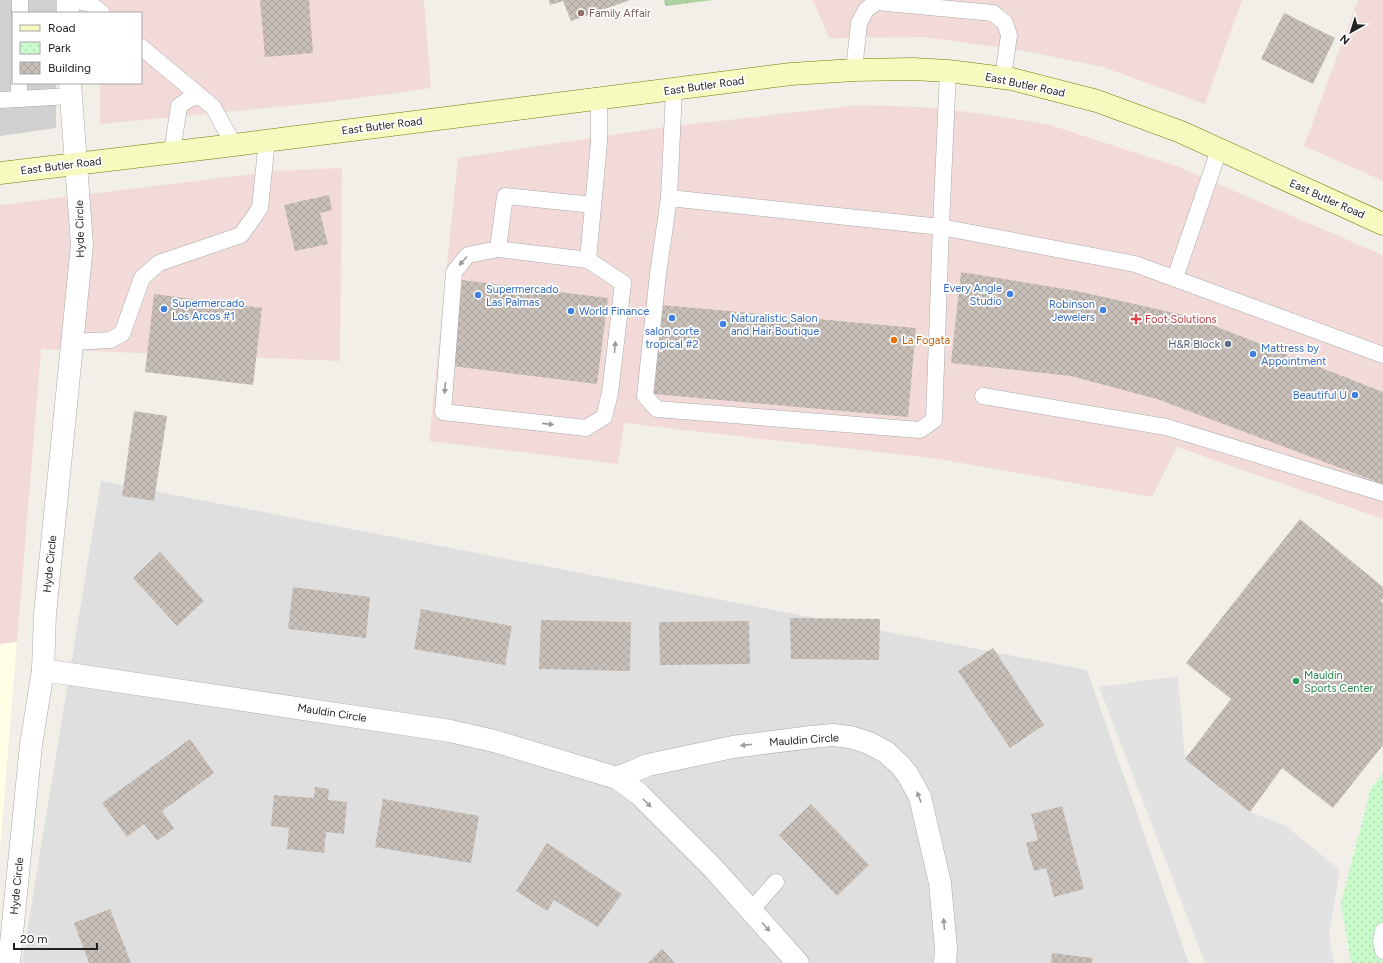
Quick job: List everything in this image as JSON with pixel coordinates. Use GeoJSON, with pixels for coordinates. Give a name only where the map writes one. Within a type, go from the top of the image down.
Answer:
{"type":"FeatureCollection","features":[{"type":"Feature","properties":{"kind":"main road","name":"East Butler Road"},"geometry":{"type":"LineString","coordinates":[[0,172],[234,145],[791,74],[854,70],[913,69],[948,71],[1003,78],[1097,101],[1181,132],[1383,224]]}},
{"type":"Feature","properties":{"kind":"street"},"geometry":{"type":"LineString","coordinates":[[68,0],[68,12]]}},
{"type":"Feature","properties":{"kind":"street","name":"Hyde Circle"},"geometry":{"type":"LineString","coordinates":[[9,963],[31,745],[43,670],[45,614],[82,245],[71,90]]}},
{"type":"Feature","properties":{"kind":"street","name":"Mauldin Circle"},"geometry":{"type":"LineString","coordinates":[[43,670],[450,731],[494,741],[617,778],[644,799],[712,866],[798,963]]}},
{"type":"Feature","properties":{"kind":"street","name":"Mauldin Circle"},"geometry":{"type":"LineString","coordinates":[[617,778],[648,765],[733,746],[810,737],[833,735],[850,737],[869,743],[886,752],[908,775],[920,797],[940,883],[946,963]]}},
{"type":"Feature","properties":{"kind":"lane"},"geometry":{"type":"LineString","coordinates":[[20,0],[20,12]]}},
{"type":"Feature","properties":{"kind":"lane"},"geometry":{"type":"LineString","coordinates":[[74,0],[91,4],[101,12]]}},
{"type":"Feature","properties":{"kind":"lane"},"geometry":{"type":"LineString","coordinates":[[854,70],[859,23],[866,10],[876,2],[993,13],[1005,23],[1009,35],[1003,78]]}},
{"type":"Feature","properties":{"kind":"lane"},"geometry":{"type":"LineString","coordinates":[[142,47],[213,107],[234,145]]}},
{"type":"Feature","properties":{"kind":"lane"},"geometry":{"type":"LineString","coordinates":[[674,90],[669,198],[658,274],[645,396],[657,409],[920,430],[934,420],[948,71]]}},
{"type":"Feature","properties":{"kind":"lane"},"geometry":{"type":"LineString","coordinates":[[0,100],[19,91],[71,90]]}},
{"type":"Feature","properties":{"kind":"lane"},"geometry":{"type":"LineString","coordinates":[[172,152],[179,106],[189,99],[199,96]]}},
{"type":"Feature","properties":{"kind":"lane"},"geometry":{"type":"LineString","coordinates":[[588,260],[599,142],[599,99]]}},
{"type":"Feature","properties":{"kind":"lane"},"geometry":{"type":"LineString","coordinates":[[73,342],[110,340],[122,334],[142,278],[158,263],[241,235],[260,208],[266,140]]}},
{"type":"Feature","properties":{"kind":"lane"},"geometry":{"type":"LineString","coordinates":[[1175,278],[1219,150]]}},
{"type":"Feature","properties":{"kind":"lane"},"geometry":{"type":"LineString","coordinates":[[498,248],[505,196],[593,206]]}},
{"type":"Feature","properties":{"kind":"lane"},"geometry":{"type":"LineString","coordinates":[[669,198],[941,227],[1135,264],[1383,355]]}},
{"type":"Feature","properties":{"kind":"lane"},"geometry":{"type":"LineString","coordinates":[[498,248],[588,260],[623,282],[610,393],[604,417],[586,428],[443,412],[454,272],[468,255],[498,248]]}},
{"type":"Feature","properties":{"kind":"lane"},"geometry":{"type":"LineString","coordinates":[[983,396],[1166,427],[1383,493]]}},
{"type":"Feature","properties":{"kind":"lane"},"geometry":{"type":"LineString","coordinates":[[751,910],[776,882]]}},
{"type":"Feature","properties":{"kind":"lane"},"geometry":{"type":"LineString","coordinates":[[1383,931],[1381,942],[1383,951]]}},
{"type":"Feature","properties":{"kind":"shaded area"},"geometry":{"type":"Polygon","coordinates":[[[0,0],[56,0],[56,12],[12,12],[12,84],[56,84],[56,128],[0,136],[0,0]]]}},
{"type":"Feature","properties":{"kind":"shaded area"},"geometry":{"type":"Polygon","coordinates":[[[99,0],[424,0],[431,88],[329,102],[100,124],[100,84],[142,84],[142,12],[99,12],[99,0]]]}},
{"type":"Feature","properties":{"kind":"shaded area"},"geometry":{"type":"Polygon","coordinates":[[[813,0],[1242,0],[1205,104],[1103,67],[1025,51],[925,37],[829,38],[813,0]]]}},
{"type":"Feature","properties":{"kind":"shaded area"},"geometry":{"type":"Polygon","coordinates":[[[1358,0],[1383,0],[1383,181],[1304,146],[1358,0]]]}},
{"type":"Feature","properties":{"kind":"shaded area"},"geometry":{"type":"Polygon","coordinates":[[[861,105],[941,108],[1047,124],[1176,166],[1383,255],[1383,519],[1177,447],[1152,497],[939,459],[624,423],[618,464],[429,441],[458,158],[665,127],[861,105]]]}},
{"type":"Feature","properties":{"kind":"shaded area"},"geometry":{"type":"Polygon","coordinates":[[[342,168],[340,361],[41,349],[17,642],[0,644],[0,205],[276,171],[342,168]]]}},
{"type":"Feature","properties":{"kind":"shaded area"},"geometry":{"type":"Polygon","coordinates":[[[101,481],[1087,670],[1189,963],[22,963],[101,481]]]}},
{"type":"Feature","properties":{"kind":"shaded area"},"geometry":{"type":"Polygon","coordinates":[[[17,642],[0,849],[0,644],[17,642]]]}},
{"type":"Feature","properties":{"kind":"shaded area"},"geometry":{"type":"Polygon","coordinates":[[[1178,676],[1185,759],[1250,812],[1286,826],[1340,870],[1329,935],[1334,963],[1205,963],[1099,687],[1178,676]]]}},
{"type":"Feature","properties":{"kind":"green space"},"geometry":{"type":"Polygon","coordinates":[[[664,0],[712,0],[666,6],[664,0]]]}},
{"type":"Feature","properties":{"kind":"green space"},"geometry":{"type":"Polygon","coordinates":[[[1383,773],[1383,963],[1351,963],[1341,903],[1371,788],[1383,773]]]}},
{"type":"Feature","properties":{"kind":"building"},"geometry":{"type":"Polygon","coordinates":[[[260,0],[309,0],[313,53],[265,57],[260,0]]]}},
{"type":"Feature","properties":{"kind":"building","name":"Family Affair"},"geometry":{"type":"Polygon","coordinates":[[[549,0],[630,0],[571,21],[563,1],[550,5],[549,0]]]}},
{"type":"Feature","properties":{"kind":"building"},"geometry":{"type":"Polygon","coordinates":[[[1284,13],[1335,38],[1313,84],[1261,59],[1284,13]]]}},
{"type":"Feature","properties":{"kind":"building"},"geometry":{"type":"Polygon","coordinates":[[[329,195],[332,210],[320,213],[328,244],[295,251],[284,205],[329,195]]]}},
{"type":"Feature","properties":{"kind":"building"},"geometry":{"type":"Polygon","coordinates":[[[961,272],[1077,291],[1192,317],[1383,392],[1383,484],[1157,399],[1071,376],[951,363],[961,272]]]}},
{"type":"Feature","properties":{"kind":"building"},"geometry":{"type":"Polygon","coordinates":[[[462,280],[608,298],[597,384],[452,366],[462,280]]]}},
{"type":"Feature","properties":{"kind":"building"},"geometry":{"type":"Polygon","coordinates":[[[154,294],[262,308],[253,385],[145,372],[154,294]]]}},
{"type":"Feature","properties":{"kind":"building"},"geometry":{"type":"Polygon","coordinates":[[[662,305],[916,328],[908,417],[654,394],[662,305]]]}},
{"type":"Feature","properties":{"kind":"building"},"geometry":{"type":"Polygon","coordinates":[[[134,411],[167,416],[154,501],[122,496],[134,411]]]}},
{"type":"Feature","properties":{"kind":"building","name":"Mauldin Sports Center"},"geometry":{"type":"Polygon","coordinates":[[[1300,519],[1383,587],[1383,598],[1381,601],[1383,603],[1383,745],[1333,808],[1282,768],[1250,812],[1185,759],[1231,699],[1186,663],[1300,519]]]}},
{"type":"Feature","properties":{"kind":"building"},"geometry":{"type":"Polygon","coordinates":[[[160,552],[204,601],[177,626],[133,578],[160,552]]]}},
{"type":"Feature","properties":{"kind":"building"},"geometry":{"type":"Polygon","coordinates":[[[293,587],[370,597],[366,638],[288,629],[293,587]]]}},
{"type":"Feature","properties":{"kind":"building"},"geometry":{"type":"Polygon","coordinates":[[[421,609],[512,626],[505,665],[414,649],[421,609]]]}},
{"type":"Feature","properties":{"kind":"building"},"geometry":{"type":"Polygon","coordinates":[[[790,618],[880,619],[879,660],[791,659],[790,618]]]}},
{"type":"Feature","properties":{"kind":"building"},"geometry":{"type":"Polygon","coordinates":[[[541,620],[631,622],[630,671],[539,669],[541,620]]]}},
{"type":"Feature","properties":{"kind":"building"},"geometry":{"type":"Polygon","coordinates":[[[749,621],[750,664],[660,665],[659,622],[749,621]]]}},
{"type":"Feature","properties":{"kind":"building"},"geometry":{"type":"Polygon","coordinates":[[[993,648],[1044,725],[1010,748],[958,671],[993,648]]]}},
{"type":"Feature","properties":{"kind":"building"},"geometry":{"type":"Polygon","coordinates":[[[190,739],[214,773],[162,811],[174,828],[157,841],[144,824],[127,837],[102,803],[190,739]]]}},
{"type":"Feature","properties":{"kind":"building"},"geometry":{"type":"Polygon","coordinates":[[[315,787],[329,789],[328,800],[347,802],[344,834],[326,832],[324,853],[287,849],[289,828],[271,826],[274,795],[314,798],[315,787]]]}},
{"type":"Feature","properties":{"kind":"building"},"geometry":{"type":"Polygon","coordinates":[[[383,799],[479,816],[471,863],[375,847],[383,799]]]}},
{"type":"Feature","properties":{"kind":"building"},"geometry":{"type":"Polygon","coordinates":[[[811,804],[869,865],[837,896],[779,835],[811,804]]]}},
{"type":"Feature","properties":{"kind":"building"},"geometry":{"type":"Polygon","coordinates":[[[1062,806],[1084,889],[1054,897],[1046,868],[1034,871],[1026,843],[1038,840],[1031,814],[1062,806]]]}},
{"type":"Feature","properties":{"kind":"building"},"geometry":{"type":"Polygon","coordinates":[[[547,843],[622,894],[598,927],[554,900],[547,911],[516,891],[547,843]]]}},
{"type":"Feature","properties":{"kind":"building"},"geometry":{"type":"Polygon","coordinates":[[[110,909],[131,963],[89,963],[74,923],[110,909]]]}},
{"type":"Feature","properties":{"kind":"building"},"geometry":{"type":"Polygon","coordinates":[[[662,949],[675,963],[648,963],[662,949]]]}},
{"type":"Feature","properties":{"kind":"building"},"geometry":{"type":"Polygon","coordinates":[[[1052,953],[1093,958],[1092,963],[1051,963],[1052,953]]]}},
{"type":"Feature","properties":{"kind":"place","name":"Family Affair"},"geometry":{"type":"Point","coordinates":[581,13]}},
{"type":"Feature","properties":{"kind":"place","name":"Every Angle Studio"},"geometry":{"type":"Point","coordinates":[1010,294]}},
{"type":"Feature","properties":{"kind":"place","name":"Supermercado Las Palmas"},"geometry":{"type":"Point","coordinates":[478,295]}},
{"type":"Feature","properties":{"kind":"place","name":"Supermercado Los Arcos #1"},"geometry":{"type":"Point","coordinates":[164,309]}},
{"type":"Feature","properties":{"kind":"place","name":"Robinson Jewelers"},"geometry":{"type":"Point","coordinates":[1103,310]}},
{"type":"Feature","properties":{"kind":"place","name":"World Finance"},"geometry":{"type":"Point","coordinates":[571,311]}},
{"type":"Feature","properties":{"kind":"place","name":"salon corte tropical #2"},"geometry":{"type":"Point","coordinates":[672,318]}},
{"type":"Feature","properties":{"kind":"place","name":"Foot Solutions"},"geometry":{"type":"Point","coordinates":[1136,319]}},
{"type":"Feature","properties":{"kind":"place","name":"Naturalistic Salon and Hair Boutique"},"geometry":{"type":"Point","coordinates":[723,324]}},
{"type":"Feature","properties":{"kind":"place","name":"La Fogata"},"geometry":{"type":"Point","coordinates":[894,340]}},
{"type":"Feature","properties":{"kind":"place","name":"H&R Block"},"geometry":{"type":"Point","coordinates":[1228,344]}},
{"type":"Feature","properties":{"kind":"place","name":"Mattress by Appointment"},"geometry":{"type":"Point","coordinates":[1253,354]}},
{"type":"Feature","properties":{"kind":"place","name":"Beautiful U"},"geometry":{"type":"Point","coordinates":[1355,395]}},
{"type":"Feature","properties":{"kind":"place","name":"Mauldin Sports Center"},"geometry":{"type":"Point","coordinates":[1296,681]}}]}
